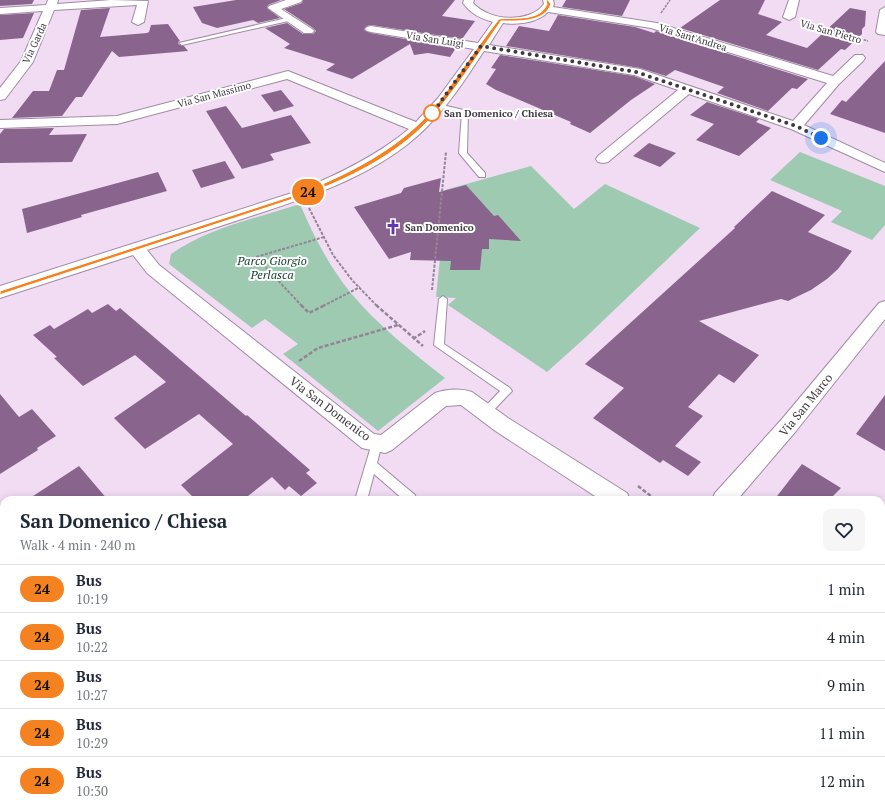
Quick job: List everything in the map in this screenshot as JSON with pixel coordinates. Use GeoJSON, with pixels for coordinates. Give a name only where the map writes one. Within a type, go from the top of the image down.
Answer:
{"type":"FeatureCollection","features":[{"type":"Feature","properties":{"kind":"street"},"geometry":{"type":"LineString","coordinates":[[297,0],[273,8],[308,30]]}},
{"type":"Feature","properties":{"kind":"street"},"geometry":{"type":"LineString","coordinates":[[469,0],[468,3],[471,8],[477,13],[500,20],[529,18],[542,14],[547,5]]}},
{"type":"Feature","properties":{"kind":"street","name":"Via San Pietro"},"geometry":{"type":"LineString","coordinates":[[789,17],[794,0]]}},
{"type":"Feature","properties":{"kind":"street","name":"Via Garda"},"geometry":{"type":"LineString","coordinates":[[0,11],[52,4],[143,1],[138,22]]}},
{"type":"Feature","properties":{"kind":"street","name":"Via Garda"},"geometry":{"type":"LineString","coordinates":[[0,96],[27,62],[52,4]]}},
{"type":"Feature","properties":{"kind":"street","name":"Via Sant'Andrea"},"geometry":{"type":"LineString","coordinates":[[547,5],[653,25],[835,81]]}},
{"type":"Feature","properties":{"kind":"street"},"geometry":{"type":"LineString","coordinates":[[882,32],[885,10]]}},
{"type":"Feature","properties":{"kind":"street"},"geometry":{"type":"LineString","coordinates":[[0,292],[300,195],[335,182],[363,167],[386,153],[418,128],[438,106],[500,20]]}},
{"type":"Feature","properties":{"kind":"street","name":"Via San Luigi"},"geometry":{"type":"LineString","coordinates":[[371,28],[636,72],[796,126],[885,168]]}},
{"type":"Feature","properties":{"kind":"street"},"geometry":{"type":"LineString","coordinates":[[796,126],[835,81],[859,58]]}},
{"type":"Feature","properties":{"kind":"street","name":"Via San Massimo"},"geometry":{"type":"LineString","coordinates":[[0,124],[117,120],[288,75],[418,128]]}},
{"type":"Feature","properties":{"kind":"street"},"geometry":{"type":"LineString","coordinates":[[603,159],[686,89]]}},
{"type":"Feature","properties":{"kind":"street","name":"Via San Domenico"},"geometry":{"type":"LineString","coordinates":[[138,248],[152,269],[369,442],[385,444],[442,398],[465,397],[485,412],[613,496]]}},
{"type":"Feature","properties":{"kind":"street","name":"Via San Marco"},"geometry":{"type":"LineString","coordinates":[[727,496],[789,426],[885,307]]}},
{"type":"Feature","properties":{"kind":"lane"},"geometry":{"type":"LineString","coordinates":[[182,43],[291,19]]}},
{"type":"Feature","properties":{"kind":"lane"},"geometry":{"type":"LineString","coordinates":[[438,106],[465,111],[463,153],[482,175]]}},
{"type":"Feature","properties":{"kind":"lane"},"geometry":{"type":"LineString","coordinates":[[443,299],[439,345],[507,391],[485,412]]}},
{"type":"Feature","properties":{"kind":"lane"},"geometry":{"type":"LineString","coordinates":[[362,496],[377,443]]}},
{"type":"Feature","properties":{"kind":"lane"},"geometry":{"type":"LineString","coordinates":[[371,465],[409,496]]}},
{"type":"Feature","properties":{"kind":"path","name":"Via San Pietro"},"geometry":{"type":"LineString","coordinates":[[789,17],[790,19],[869,41],[856,56],[859,58]]}},
{"type":"Feature","properties":{"kind":"path"},"geometry":{"type":"LineString","coordinates":[[431,298],[447,150]]}},
{"type":"Feature","properties":{"kind":"path"},"geometry":{"type":"LineString","coordinates":[[306,202],[332,254],[383,312],[425,348]]}},
{"type":"Feature","properties":{"kind":"path"},"geometry":{"type":"LineString","coordinates":[[324,237],[256,257],[309,313],[360,287]]}},
{"type":"Feature","properties":{"kind":"path"},"geometry":{"type":"LineString","coordinates":[[294,364],[318,348],[398,325]]}},
{"type":"Feature","properties":{"kind":"path"},"geometry":{"type":"LineString","coordinates":[[413,338],[428,329]]}},
{"type":"Feature","properties":{"kind":"green space"},"geometry":{"type":"Polygon","coordinates":[[[800,152],[885,186],[885,225],[872,240],[831,222],[842,211],[770,180],[800,152]]]}},
{"type":"Feature","properties":{"kind":"green space"},"geometry":{"type":"Polygon","coordinates":[[[531,166],[574,209],[605,184],[700,228],[586,337],[547,372],[448,305],[456,298],[436,297],[446,200],[444,200],[445,190],[531,166]]]}},
{"type":"Feature","properties":{"kind":"green space","name":"Parco Giorgio Perlasca"},"geometry":{"type":"Polygon","coordinates":[[[300,204],[310,227],[335,272],[360,304],[383,327],[445,378],[378,431],[283,354],[298,344],[265,319],[252,328],[169,264],[171,254],[201,237],[233,224],[300,204]]]}},
{"type":"Feature","properties":{"kind":"building"},"geometry":{"type":"Polygon","coordinates":[[[0,0],[34,0],[32,4],[0,6],[0,0]]]}},
{"type":"Feature","properties":{"kind":"building"},"geometry":{"type":"Polygon","coordinates":[[[236,0],[281,0],[268,5],[267,8],[280,18],[258,23],[253,20],[217,28],[202,23],[193,7],[236,0]]]}},
{"type":"Feature","properties":{"kind":"building"},"geometry":{"type":"Polygon","coordinates":[[[303,0],[455,0],[442,16],[475,21],[462,39],[371,25],[367,26],[364,30],[371,33],[456,48],[450,57],[428,53],[414,55],[410,44],[352,79],[326,70],[335,64],[284,48],[290,44],[265,28],[287,23],[303,34],[313,34],[316,31],[313,28],[284,9],[302,3],[303,0]]]}},
{"type":"Feature","properties":{"kind":"building"},"geometry":{"type":"Polygon","coordinates":[[[566,0],[630,0],[622,16],[562,7],[566,0]]]}},
{"type":"Feature","properties":{"kind":"building"},"geometry":{"type":"Polygon","coordinates":[[[720,0],[765,0],[758,14],[782,22],[766,35],[807,48],[850,8],[866,11],[865,26],[862,29],[862,34],[845,50],[841,49],[818,70],[680,28],[720,0]]]}},
{"type":"Feature","properties":{"kind":"building"},"geometry":{"type":"Polygon","coordinates":[[[110,8],[100,37],[147,33],[149,32],[151,25],[168,24],[180,41],[178,44],[184,46],[188,51],[119,57],[112,51],[82,97],[76,97],[62,116],[12,118],[33,91],[49,91],[57,70],[64,70],[81,10],[110,8]]]}},
{"type":"Feature","properties":{"kind":"building"},"geometry":{"type":"Polygon","coordinates":[[[34,13],[23,38],[0,40],[0,15],[34,13]]]}},
{"type":"Feature","properties":{"kind":"building"},"geometry":{"type":"Polygon","coordinates":[[[558,15],[635,27],[654,33],[656,31],[808,79],[797,89],[792,88],[768,111],[717,93],[724,87],[675,70],[666,76],[640,68],[506,46],[519,26],[549,31],[558,15]]]}},
{"type":"Feature","properties":{"kind":"building"},"geometry":{"type":"Polygon","coordinates":[[[500,55],[634,76],[655,84],[631,100],[590,133],[570,124],[571,122],[496,90],[486,84],[496,69],[491,68],[500,55]]]}},
{"type":"Feature","properties":{"kind":"building"},"geometry":{"type":"Polygon","coordinates":[[[885,61],[885,133],[830,114],[842,100],[846,102],[885,61]]]}},
{"type":"Feature","properties":{"kind":"building"},"geometry":{"type":"Polygon","coordinates":[[[281,90],[294,106],[274,112],[261,95],[281,90]]]}},
{"type":"Feature","properties":{"kind":"building"},"geometry":{"type":"Polygon","coordinates":[[[707,102],[759,119],[756,122],[771,128],[739,156],[696,140],[714,124],[690,115],[707,102]]]}},
{"type":"Feature","properties":{"kind":"building"},"geometry":{"type":"Polygon","coordinates":[[[226,106],[242,128],[291,115],[311,143],[270,154],[274,160],[242,169],[206,111],[226,106]]]}},
{"type":"Feature","properties":{"kind":"building"},"geometry":{"type":"Polygon","coordinates":[[[54,128],[49,135],[87,134],[72,162],[0,163],[0,134],[4,129],[54,128]]]}},
{"type":"Feature","properties":{"kind":"building"},"geometry":{"type":"Polygon","coordinates":[[[649,143],[676,153],[660,167],[633,156],[649,143]]]}},
{"type":"Feature","properties":{"kind":"building"},"geometry":{"type":"Polygon","coordinates":[[[225,161],[235,178],[201,188],[192,170],[225,161]]]}},
{"type":"Feature","properties":{"kind":"building"},"geometry":{"type":"Polygon","coordinates":[[[158,172],[167,191],[81,215],[82,217],[27,233],[22,209],[158,172]]]}},
{"type":"Feature","properties":{"kind":"building"},"geometry":{"type":"Polygon","coordinates":[[[441,178],[439,192],[466,185],[494,216],[498,215],[521,241],[489,239],[489,249],[482,249],[480,270],[450,270],[451,261],[410,260],[411,252],[389,259],[354,207],[401,193],[404,188],[441,178]]]}},
{"type":"Feature","properties":{"kind":"building"},"geometry":{"type":"Polygon","coordinates":[[[772,191],[825,215],[808,232],[852,251],[838,269],[827,279],[811,290],[788,301],[781,299],[699,321],[759,355],[734,383],[719,374],[688,407],[703,416],[675,446],[701,462],[688,476],[663,460],[660,463],[593,418],[624,388],[585,364],[735,228],[734,227],[772,191]]]}},
{"type":"Feature","properties":{"kind":"building"},"geometry":{"type":"Polygon","coordinates":[[[108,304],[116,311],[120,308],[310,470],[306,473],[317,483],[301,496],[289,486],[285,490],[272,477],[248,496],[192,496],[181,485],[233,444],[199,414],[145,449],[114,418],[166,382],[135,355],[83,386],[54,358],[57,357],[33,335],[50,325],[54,329],[88,309],[92,313],[108,304]]]}},
{"type":"Feature","properties":{"kind":"building"},"geometry":{"type":"Polygon","coordinates":[[[0,394],[19,417],[32,409],[56,436],[37,448],[38,450],[0,474],[0,394]]]}},
{"type":"Feature","properties":{"kind":"building"},"geometry":{"type":"Polygon","coordinates":[[[885,395],[885,451],[856,434],[885,395]]]}},
{"type":"Feature","properties":{"kind":"building"},"geometry":{"type":"Polygon","coordinates":[[[802,464],[841,488],[833,496],[777,496],[802,464]]]}},
{"type":"Feature","properties":{"kind":"building"},"geometry":{"type":"Polygon","coordinates":[[[79,466],[105,496],[33,496],[79,466]]]}},
{"type":"Feature","properties":{"kind":"bus line","name":"24"},"geometry":{"type":"LineString","coordinates":[[0,292],[300,195],[335,182],[386,153],[418,128],[438,106],[457,81],[500,20],[524,20],[542,14],[547,9],[549,4],[548,0]]}},
{"type":"Feature","properties":{"kind":"place","name":"San Domenico / Chiesa"},"geometry":{"type":"Point","coordinates":[432,113]}},
{"type":"Feature","properties":{"kind":"place","name":"San Domenico"},"geometry":{"type":"Point","coordinates":[393,227]}},
{"type":"Feature","properties":{"kind":"route"},"geometry":{"type":"LineString","coordinates":[[432,113],[431,115],[481,46],[636,72],[796,126],[821,138]]}}]}
